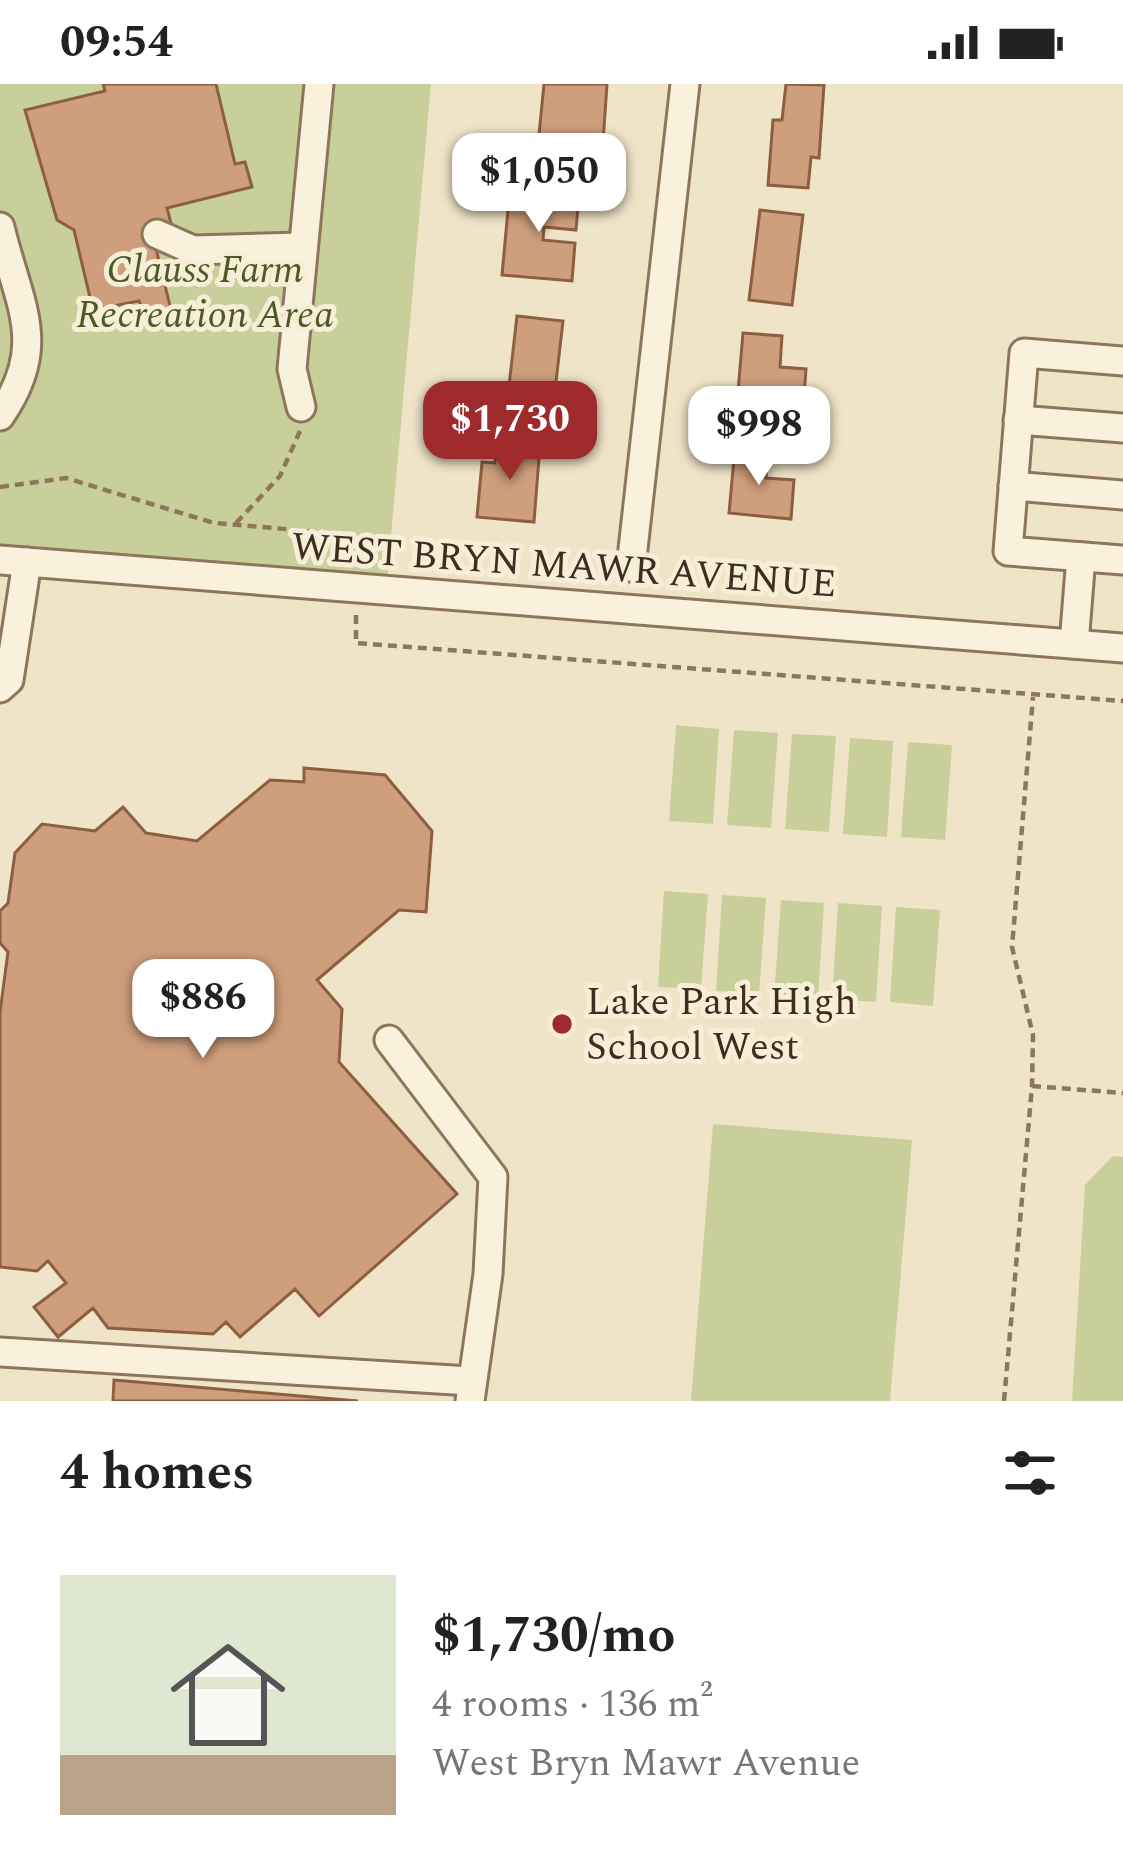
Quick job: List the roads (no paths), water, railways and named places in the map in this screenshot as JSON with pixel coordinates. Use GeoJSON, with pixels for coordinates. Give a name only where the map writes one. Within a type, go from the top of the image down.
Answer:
{"type":"FeatureCollection","features":[{"type":"Feature","properties":{"kind":"street"},"geometry":{"type":"LineString","coordinates":[[302,407],[292,369],[319,84]]}},
{"type":"Feature","properties":{"kind":"street"},"geometry":{"type":"LineString","coordinates":[[631,567],[685,84]]}},
{"type":"Feature","properties":{"kind":"street"},"geometry":{"type":"LineString","coordinates":[[0,227],[30,338],[22,384],[0,416]]}},
{"type":"Feature","properties":{"kind":"street"},"geometry":{"type":"LineString","coordinates":[[157,234],[184,257],[300,247]]}},
{"type":"Feature","properties":{"kind":"street"},"geometry":{"type":"LineString","coordinates":[[1123,361],[1024,353],[1008,551],[1123,560]]}},
{"type":"Feature","properties":{"kind":"street"},"geometry":{"type":"LineString","coordinates":[[1018,420],[1123,428]]}},
{"type":"Feature","properties":{"kind":"street"},"geometry":{"type":"LineString","coordinates":[[1013,486],[1123,495]]}},
{"type":"Feature","properties":{"kind":"street"},"geometry":{"type":"LineString","coordinates":[[1074,644],[1082,557]]}},
{"type":"Feature","properties":{"kind":"street"},"geometry":{"type":"LineString","coordinates":[[0,688],[9,680],[13,561]]}},
{"type":"Feature","properties":{"kind":"street","name":"WEST BRYN MAWR AVENUE"},"geometry":{"type":"LineString","coordinates":[[13,561],[1123,648]]}},
{"type":"Feature","properties":{"kind":"street"},"geometry":{"type":"LineString","coordinates":[[0,1352],[470,1391],[488,1274],[493,1177],[388,1040]]}},
{"type":"Feature","properties":{"kind":"place","name":"Lake Park High School West"},"geometry":{"type":"Point","coordinates":[562,1024]}},
{"type":"Feature","properties":{"kind":"park label","name":"Clauss Farm Recreation Area"},"geometry":{"type":"Point","coordinates":[205,292]}}]}
